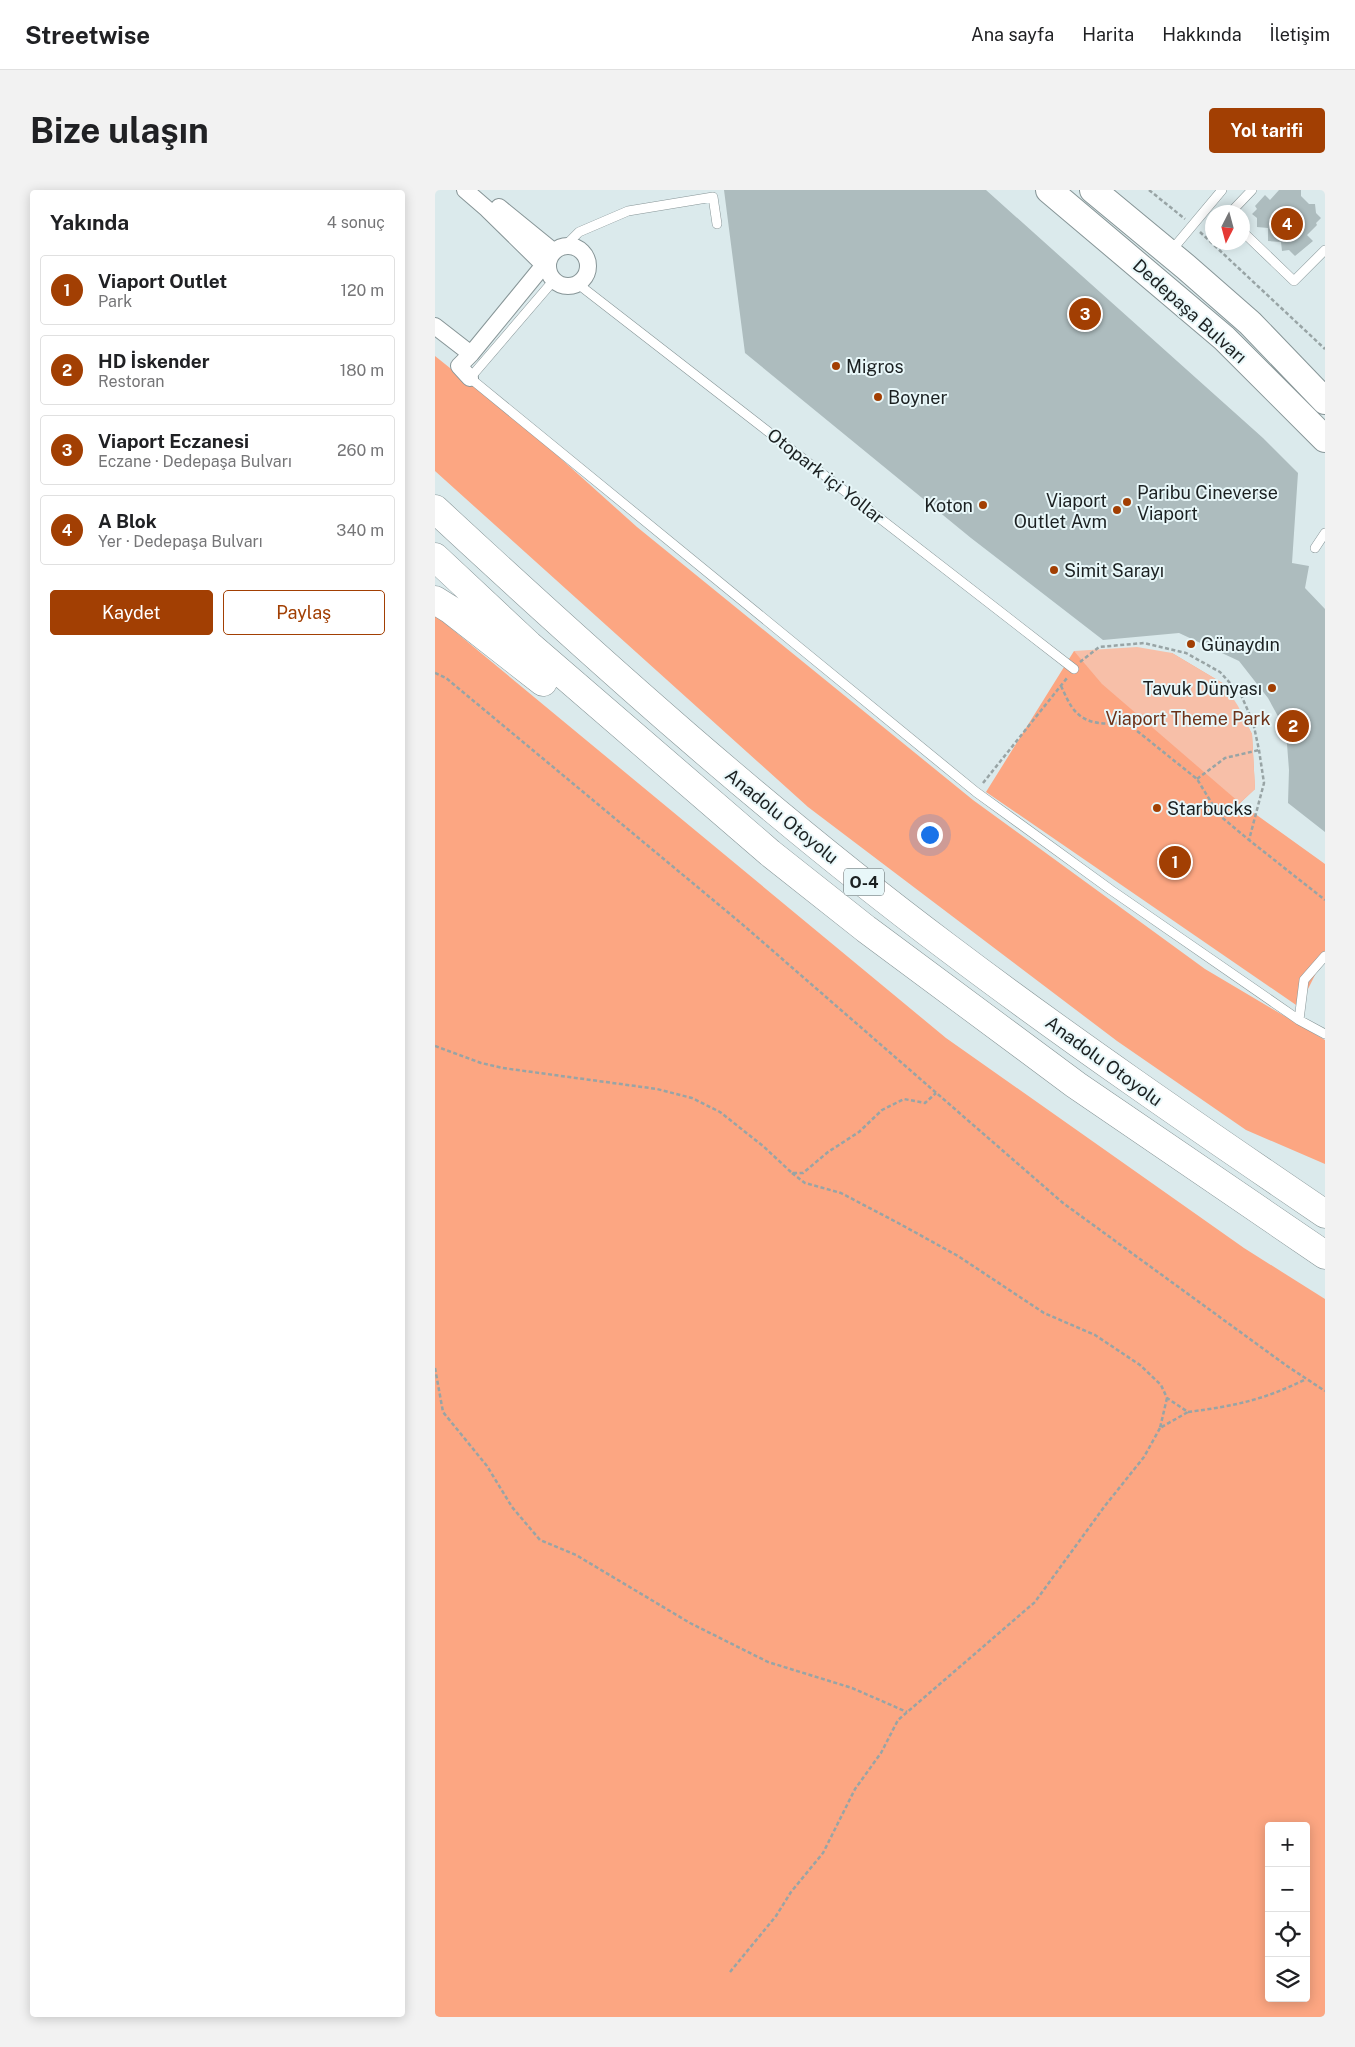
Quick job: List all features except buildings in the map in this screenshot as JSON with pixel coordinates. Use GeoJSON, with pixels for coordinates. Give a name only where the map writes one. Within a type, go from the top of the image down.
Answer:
{"type":"FeatureCollection","features":[{"type":"Feature","properties":{"kind":"highway","name":"Anadolu Otoyolu"},"geometry":{"type":"LineString","coordinates":[[435,509],[542,608],[690,740],[850,872],[947,948],[1146,1092],[1325,1214]]}},
{"type":"Feature","properties":{"kind":"highway","name":"Anadolu Otoyolu"},"geometry":{"type":"LineString","coordinates":[[435,557],[529,645],[770,852],[865,929],[1076,1086],[1325,1255]]}},
{"type":"Feature","properties":{"kind":"highway"},"geometry":{"type":"LineString","coordinates":[[435,600],[516,659],[619,747],[770,852]]}},
{"type":"Feature","properties":{"kind":"main road","name":"Dedepaşa Bulvarı"},"geometry":{"type":"LineString","coordinates":[[1049,190],[1224,338],[1325,439]]}},
{"type":"Feature","properties":{"kind":"main road","name":"Dedepaşa Bulvarı"},"geometry":{"type":"LineString","coordinates":[[1093,190],[1250,323],[1325,401]]}},
{"type":"Feature","properties":{"kind":"street"},"geometry":{"type":"LineString","coordinates":[[465,190],[487,209],[548,272],[565,286],[578,284],[587,274],[588,260],[579,248],[560,248],[521,227],[480,190]]}},
{"type":"Feature","properties":{"kind":"street"},"geometry":{"type":"LineString","coordinates":[[470,378],[459,366],[548,272],[548,262],[560,248]]}},
{"type":"Feature","properties":{"kind":"street"},"geometry":{"type":"LineString","coordinates":[[435,326],[471,354]]}},
{"type":"Feature","properties":{"kind":"lane"},"geometry":{"type":"LineString","coordinates":[[1169,253],[1222,190]]}},
{"type":"Feature","properties":{"kind":"lane"},"geometry":{"type":"LineString","coordinates":[[1238,205],[1252,190]]}},
{"type":"Feature","properties":{"kind":"lane"},"geometry":{"type":"LineString","coordinates":[[560,248],[579,232],[629,211],[713,197],[717,224]]}},
{"type":"Feature","properties":{"kind":"lane"},"geometry":{"type":"LineString","coordinates":[[1250,239],[1294,281],[1325,250]]}},
{"type":"Feature","properties":{"kind":"lane"},"geometry":{"type":"LineString","coordinates":[[548,272],[470,378],[976,792],[1111,890],[1299,1020],[1325,1034]]}},
{"type":"Feature","properties":{"kind":"lane","name":"Otopark içi Yollar"},"geometry":{"type":"LineString","coordinates":[[578,284],[1074,669]]}},
{"type":"Feature","properties":{"kind":"lane"},"geometry":{"type":"LineString","coordinates":[[1315,548],[1325,533]]}},
{"type":"Feature","properties":{"kind":"lane"},"geometry":{"type":"LineString","coordinates":[[1299,1020],[1304,980],[1325,956]]}},
{"type":"Feature","properties":{"kind":"path"},"geometry":{"type":"LineString","coordinates":[[1149,190],[1193,226],[1325,349]]}},
{"type":"Feature","properties":{"kind":"path"},"geometry":{"type":"LineString","coordinates":[[976,792],[1074,669],[1099,647],[1144,643],[1186,653],[1220,672],[1241,695],[1253,722],[1264,783],[1249,840]]}},
{"type":"Feature","properties":{"kind":"path"},"geometry":{"type":"LineString","coordinates":[[435,673],[446,678],[734,918],[1063,1203],[1325,1391]]}},
{"type":"Feature","properties":{"kind":"path"},"geometry":{"type":"LineString","coordinates":[[1061,686],[1077,714],[1093,722],[1106,724],[1126,722],[1197,779],[1219,814],[1325,900]]}},
{"type":"Feature","properties":{"kind":"path"},"geometry":{"type":"LineString","coordinates":[[1197,779],[1225,758],[1259,750]]}},
{"type":"Feature","properties":{"kind":"path"},"geometry":{"type":"LineString","coordinates":[[435,1046],[503,1068],[657,1089],[692,1098],[719,1112],[763,1146],[805,1183],[841,1193],[958,1256],[1045,1313],[1095,1335],[1140,1365],[1161,1385],[1167,1398],[1188,1412]]}},
{"type":"Feature","properties":{"kind":"path"},"geometry":{"type":"LineString","coordinates":[[792,1173],[803,1172],[827,1152],[859,1132],[882,1110],[903,1099],[925,1103],[936,1093]]}},
{"type":"Feature","properties":{"kind":"path"},"geometry":{"type":"LineString","coordinates":[[435,1368],[443,1412],[487,1466],[512,1507],[540,1540],[576,1555],[690,1623],[768,1662],[852,1688],[907,1712]]}},
{"type":"Feature","properties":{"kind":"path"},"geometry":{"type":"LineString","coordinates":[[1160,1428],[1188,1412],[1235,1406],[1279,1392],[1306,1378]]}},
{"type":"Feature","properties":{"kind":"path"},"geometry":{"type":"LineString","coordinates":[[730,1972],[776,1916],[791,1892],[823,1853],[855,1789],[881,1753],[898,1720],[1035,1602],[1104,1507],[1144,1457],[1160,1428],[1167,1398]]}},
{"type":"Feature","properties":{"kind":"green space"},"geometry":{"type":"Polygon","coordinates":[[[435,356],[491,396],[637,527],[973,800],[1205,969],[1325,1040],[1325,1164],[1246,1130],[1117,1041],[808,807],[435,471],[435,356]]]}},
{"type":"Feature","properties":{"kind":"green space"},"geometry":{"type":"Polygon","coordinates":[[[435,615],[946,1038],[1244,1248],[1325,1299],[1325,2017],[435,2017],[435,615]]]}},
{"type":"Feature","properties":{"kind":"green space"},"geometry":{"type":"Polygon","coordinates":[[[1074,651],[1172,653],[1224,684],[1252,734],[1255,789],[1240,803],[1325,864],[1325,955],[1299,1007],[986,792],[1074,651]]]}},
{"type":"Feature","properties":{"kind":"shaded area","name":"Viaport Theme Park"},"geometry":{"type":"Polygon","coordinates":[[[1137,647],[1172,653],[1224,684],[1252,734],[1255,789],[1240,803],[1102,684],[1074,651],[1137,647]]]}},
{"type":"Feature","properties":{"kind":"place","name":"A Blok"},"geometry":{"type":"Point","coordinates":[1287,224]}},
{"type":"Feature","properties":{"kind":"place","name":"Viaport Eczanesi"},"geometry":{"type":"Point","coordinates":[1085,314]}},
{"type":"Feature","properties":{"kind":"place","name":"Migros"},"geometry":{"type":"Point","coordinates":[836,366]}},
{"type":"Feature","properties":{"kind":"place","name":"Boyner"},"geometry":{"type":"Point","coordinates":[878,397]}},
{"type":"Feature","properties":{"kind":"place","name":"Paribu Cineverse Viaport"},"geometry":{"type":"Point","coordinates":[1127,502]}},
{"type":"Feature","properties":{"kind":"place","name":"Koton"},"geometry":{"type":"Point","coordinates":[983,505]}},
{"type":"Feature","properties":{"kind":"place","name":"Viaport Outlet Avm"},"geometry":{"type":"Point","coordinates":[1117,510]}},
{"type":"Feature","properties":{"kind":"place","name":"Simit Sarayı"},"geometry":{"type":"Point","coordinates":[1054,570]}},
{"type":"Feature","properties":{"kind":"place","name":"Günaydın"},"geometry":{"type":"Point","coordinates":[1191,644]}},
{"type":"Feature","properties":{"kind":"place","name":"Tavuk Dünyası"},"geometry":{"type":"Point","coordinates":[1272,688]}},
{"type":"Feature","properties":{"kind":"place","name":"HD İskender"},"geometry":{"type":"Point","coordinates":[1293,726]}},
{"type":"Feature","properties":{"kind":"place","name":"Starbucks"},"geometry":{"type":"Point","coordinates":[1157,808]}},
{"type":"Feature","properties":{"kind":"place","name":"Viaport Outlet"},"geometry":{"type":"Point","coordinates":[1175,862]}}]}
